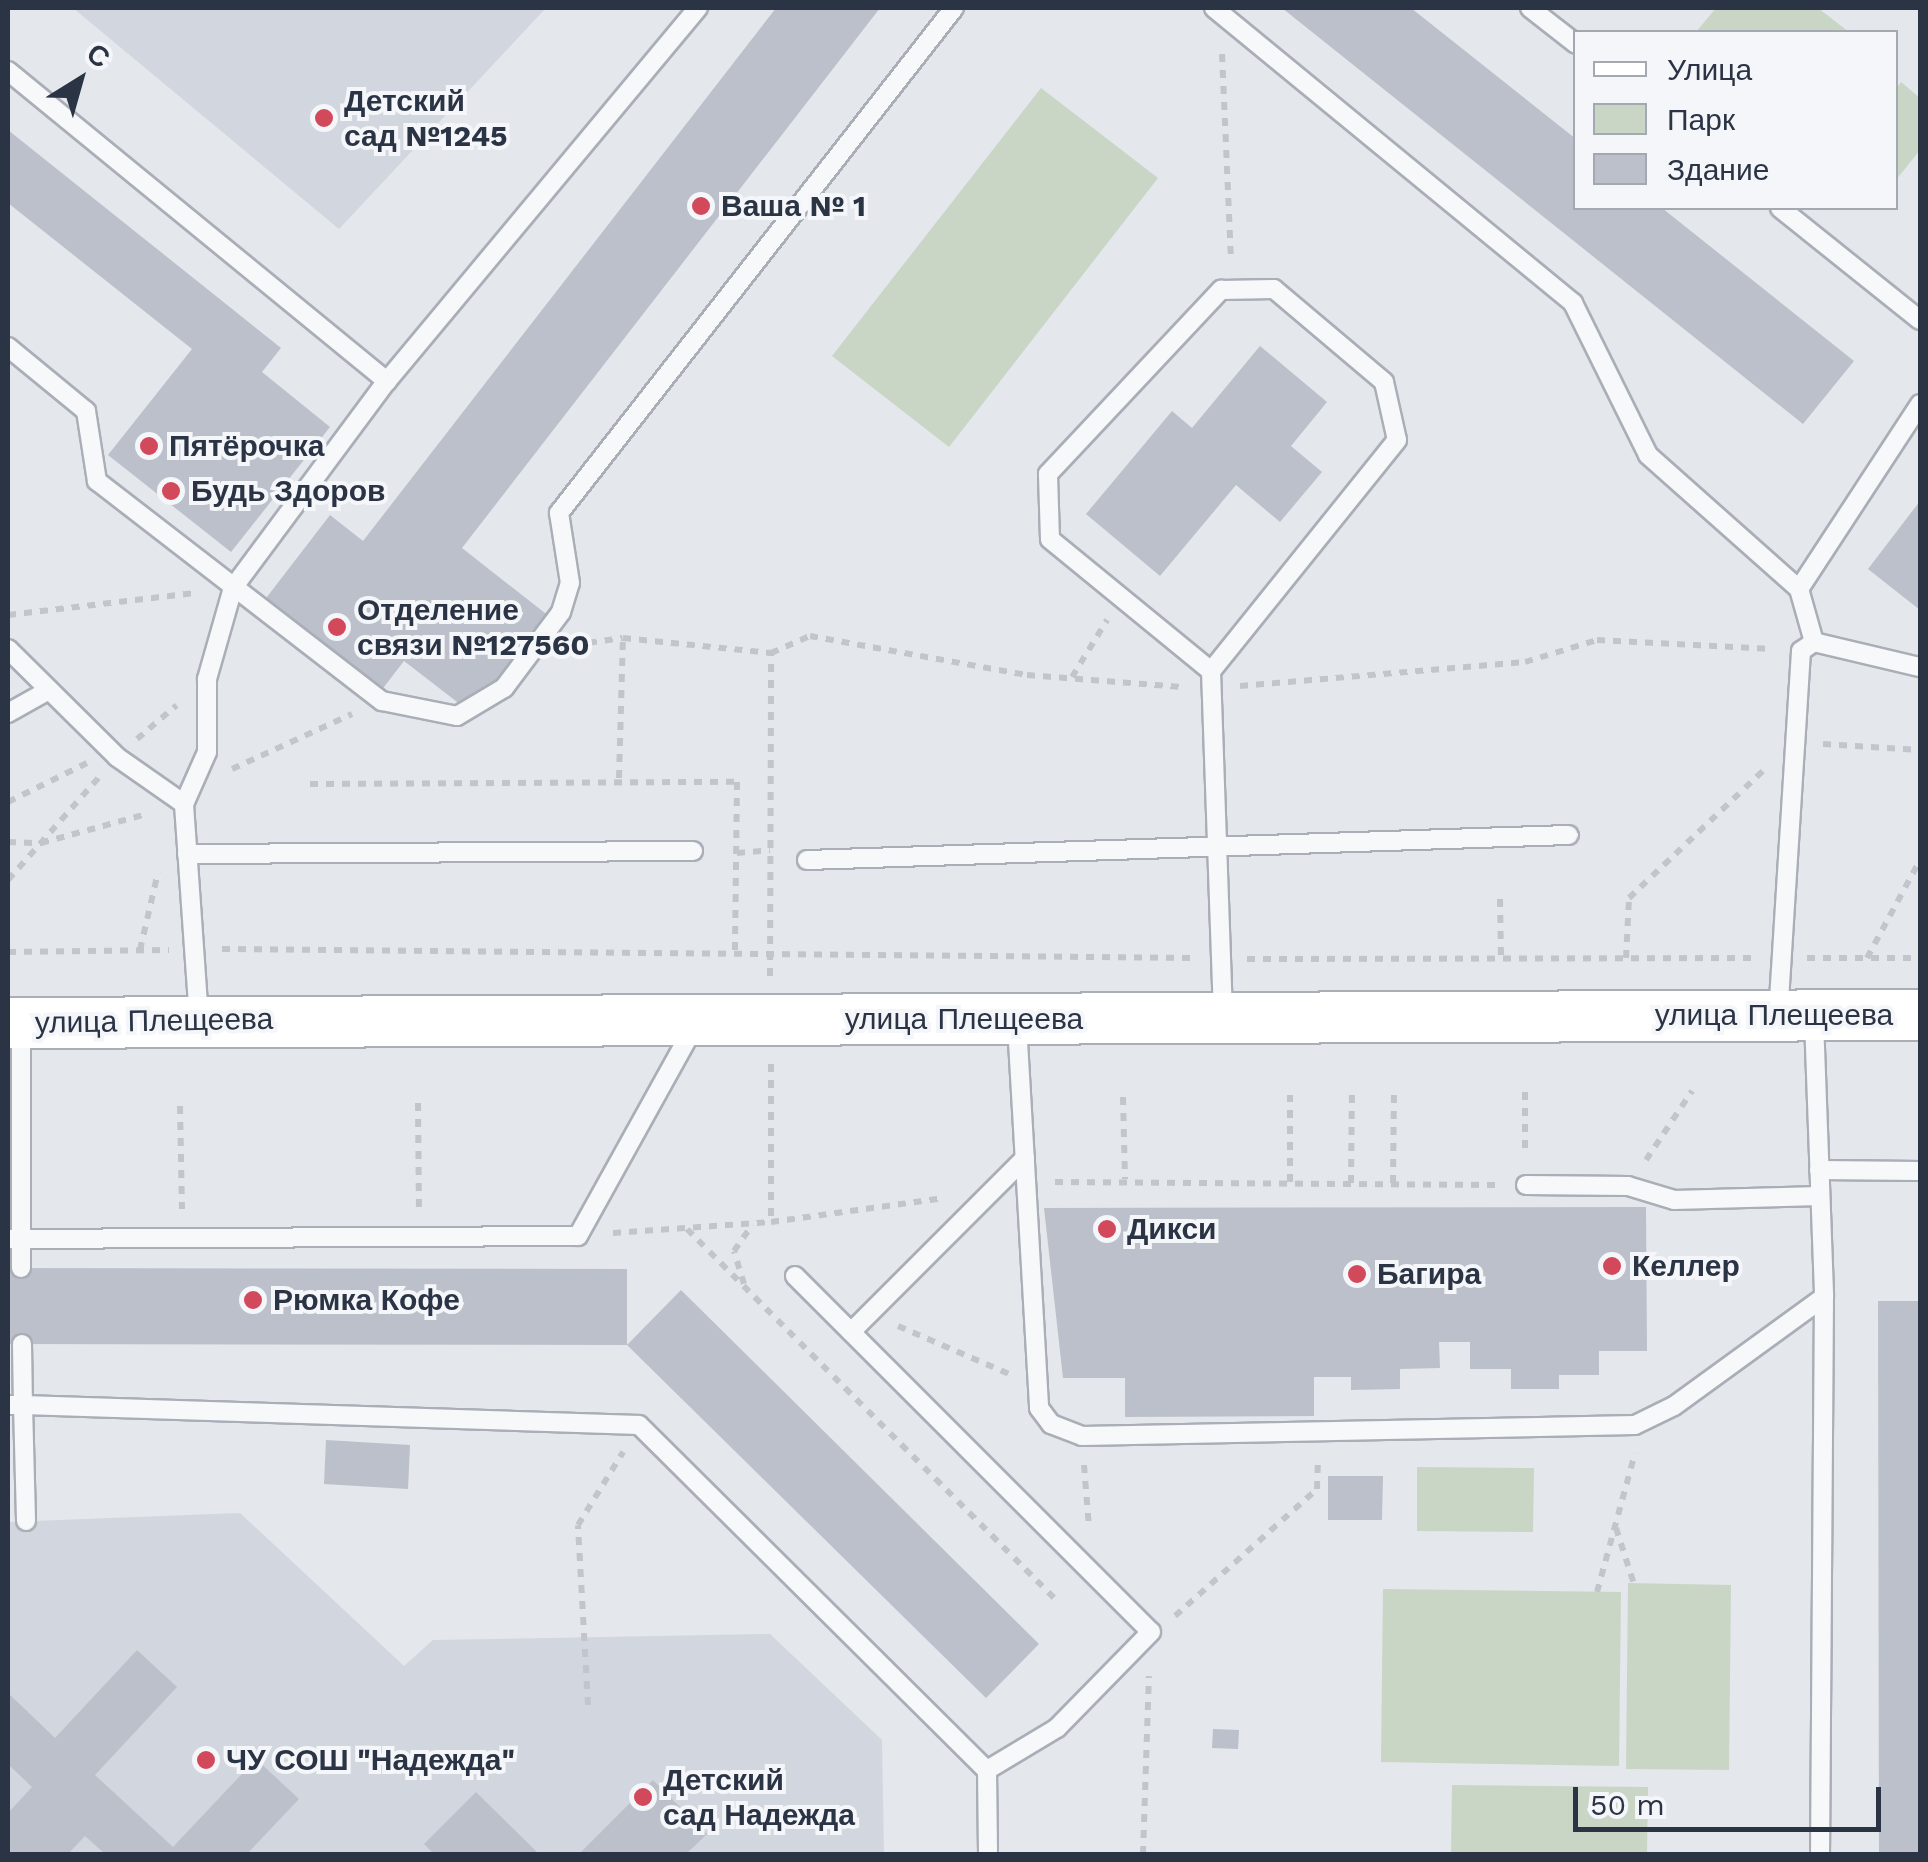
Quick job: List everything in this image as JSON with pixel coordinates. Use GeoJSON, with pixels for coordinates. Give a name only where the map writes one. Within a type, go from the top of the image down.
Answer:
{"type":"FeatureCollection","features":[{"type":"Feature","properties":{"kind":"main road","name":"улица Плещеева"},"geometry":{"type":"LineString","coordinates":[[14,1023],[199,1019],[1920,1015]]}},
{"type":"Feature","properties":{"kind":"lane"},"geometry":{"type":"LineString","coordinates":[[199,1019],[184,804],[207,752],[207,679],[233,588],[386,381],[698,8]]}},
{"type":"Feature","properties":{"kind":"lane"},"geometry":{"type":"LineString","coordinates":[[8,347],[86,410],[97,481],[382,701],[457,716],[504,688],[561,612],[570,582],[559,513],[954,8]]}},
{"type":"Feature","properties":{"kind":"lane"},"geometry":{"type":"LineString","coordinates":[[1530,8],[1573,42]]}},
{"type":"Feature","properties":{"kind":"lane"},"geometry":{"type":"LineString","coordinates":[[1217,10],[1573,303],[1648,455],[1799,589],[1814,642]]}},
{"type":"Feature","properties":{"kind":"lane"},"geometry":{"type":"LineString","coordinates":[[8,71],[386,381]]}},
{"type":"Feature","properties":{"kind":"lane"},"geometry":{"type":"LineString","coordinates":[[1782,210],[1920,320]]}},
{"type":"Feature","properties":{"kind":"lane"},"geometry":{"type":"LineString","coordinates":[[1210,671],[1050,539],[1048,474],[1221,290],[1274,289],[1384,382],[1396,440],[1210,671],[1221,846],[1223,1016]]}},
{"type":"Feature","properties":{"kind":"lane"},"geometry":{"type":"LineString","coordinates":[[1799,589],[1920,404]]}},
{"type":"Feature","properties":{"kind":"lane"},"geometry":{"type":"LineString","coordinates":[[1820,1854],[1824,1297],[1820,1170],[1796,1016],[1781,958],[1801,651],[1814,642],[1920,667]]}},
{"type":"Feature","properties":{"kind":"lane"},"geometry":{"type":"LineString","coordinates":[[8,649],[117,757],[184,804]]}},
{"type":"Feature","properties":{"kind":"lane"},"geometry":{"type":"LineString","coordinates":[[8,713],[49,690]]}},
{"type":"Feature","properties":{"kind":"lane"},"geometry":{"type":"LineString","coordinates":[[808,860],[1569,835]]}},
{"type":"Feature","properties":{"kind":"lane"},"geometry":{"type":"LineString","coordinates":[[187,854],[693,850]]}},
{"type":"Feature","properties":{"kind":"lane"},"geometry":{"type":"LineString","coordinates":[[14,1239],[578,1236],[699,1019]]}},
{"type":"Feature","properties":{"kind":"lane"},"geometry":{"type":"LineString","coordinates":[[1017,1019],[1039,1408],[1051,1424],[1082,1436],[1644,1422],[1824,1297]]}},
{"type":"Feature","properties":{"kind":"lane"},"geometry":{"type":"LineString","coordinates":[[14,1023],[14,1239],[21,1268]]}},
{"type":"Feature","properties":{"kind":"lane"},"geometry":{"type":"LineString","coordinates":[[851,1332],[1025,1158]]}},
{"type":"Feature","properties":{"kind":"lane"},"geometry":{"type":"LineString","coordinates":[[1820,1170],[1920,1171]]}},
{"type":"Feature","properties":{"kind":"lane"},"geometry":{"type":"LineString","coordinates":[[1526,1185],[1628,1186],[1674,1200],[1820,1196]]}},
{"type":"Feature","properties":{"kind":"lane"},"geometry":{"type":"LineString","coordinates":[[794,1276],[1151,1632],[1057,1728],[987,1770]]}},
{"type":"Feature","properties":{"kind":"lane"},"geometry":{"type":"LineString","coordinates":[[22,1344],[15,1405],[26,1522]]}},
{"type":"Feature","properties":{"kind":"lane"},"geometry":{"type":"LineString","coordinates":[[15,1405],[639,1425],[987,1770],[988,1854]]}},
{"type":"Feature","properties":{"kind":"path"},"geometry":{"type":"LineString","coordinates":[[1217,10],[1232,290]]}},
{"type":"Feature","properties":{"kind":"path"},"geometry":{"type":"LineString","coordinates":[[8,615],[233,588]]}},
{"type":"Feature","properties":{"kind":"path"},"geometry":{"type":"LineString","coordinates":[[1071,678],[1120,597]]}},
{"type":"Feature","properties":{"kind":"path"},"geometry":{"type":"LineString","coordinates":[[619,778],[623,638]]}},
{"type":"Feature","properties":{"kind":"path"},"geometry":{"type":"LineString","coordinates":[[771,653],[771,1222]]}},
{"type":"Feature","properties":{"kind":"path"},"geometry":{"type":"LineString","coordinates":[[1626,958],[1629,898],[1794,742],[1920,750]]}},
{"type":"Feature","properties":{"kind":"path"},"geometry":{"type":"LineString","coordinates":[[8,802],[101,757],[117,757]]}},
{"type":"Feature","properties":{"kind":"path"},"geometry":{"type":"LineString","coordinates":[[310,784],[619,778],[736,782],[735,954]]}},
{"type":"Feature","properties":{"kind":"path"},"geometry":{"type":"LineString","coordinates":[[736,853],[770,850]]}},
{"type":"Feature","properties":{"kind":"path"},"geometry":{"type":"LineString","coordinates":[[1868,958],[1920,860]]}},
{"type":"Feature","properties":{"kind":"path"},"geometry":{"type":"LineString","coordinates":[[1500,899],[1501,958]]}},
{"type":"Feature","properties":{"kind":"path"},"geometry":{"type":"LineString","coordinates":[[8,952],[194,949],[1225,959],[1920,958]]}},
{"type":"Feature","properties":{"kind":"path"},"geometry":{"type":"LineString","coordinates":[[1628,1186],[1692,1090]]}},
{"type":"Feature","properties":{"kind":"path"},"geometry":{"type":"LineString","coordinates":[[1027,1184],[1125,1179],[1526,1185],[1525,1092]]}},
{"type":"Feature","properties":{"kind":"path"},"geometry":{"type":"LineString","coordinates":[[1290,1094],[1290,1182]]}},
{"type":"Feature","properties":{"kind":"path"},"geometry":{"type":"LineString","coordinates":[[1351,1182],[1352,1094]]}},
{"type":"Feature","properties":{"kind":"path"},"geometry":{"type":"LineString","coordinates":[[1393,1183],[1394,1094]]}},
{"type":"Feature","properties":{"kind":"path"},"geometry":{"type":"LineString","coordinates":[[1123,1096],[1125,1179]]}},
{"type":"Feature","properties":{"kind":"path"},"geometry":{"type":"LineString","coordinates":[[418,1103],[419,1237]]}},
{"type":"Feature","properties":{"kind":"path"},"geometry":{"type":"LineString","coordinates":[[180,1106],[182,1238]]}},
{"type":"Feature","properties":{"kind":"path"},"geometry":{"type":"LineString","coordinates":[[578,1236],[753,1224],[992,1192]]}},
{"type":"Feature","properties":{"kind":"path"},"geometry":{"type":"LineString","coordinates":[[746,1288],[734,1251],[753,1224]]}},
{"type":"Feature","properties":{"kind":"path"},"geometry":{"type":"LineString","coordinates":[[686,1228],[1056,1601]]}},
{"type":"Feature","properties":{"kind":"path"},"geometry":{"type":"LineString","coordinates":[[870,1314],[1038,1387]]}},
{"type":"Feature","properties":{"kind":"path"},"geometry":{"type":"LineString","coordinates":[[1597,1592],[1644,1422]]}},
{"type":"Feature","properties":{"kind":"path"},"geometry":{"type":"LineString","coordinates":[[588,1705],[578,1525],[639,1425]]}},
{"type":"Feature","properties":{"kind":"path"},"geometry":{"type":"LineString","coordinates":[[1151,1632],[1200,1600],[1317,1489],[1320,1432]]}},
{"type":"Feature","properties":{"kind":"path"},"geometry":{"type":"LineString","coordinates":[[1082,1436],[1092,1573]]}},
{"type":"Feature","properties":{"kind":"path"},"geometry":{"type":"LineString","coordinates":[[1615,1527],[1634,1584]]}},
{"type":"Feature","properties":{"kind":"path"},"geometry":{"type":"LineString","coordinates":[[1143,1854],[1150,1660]]}},
{"type":"Feature","properties":{"kind":"shaded area","name":"Детский сад №1245"},"geometry":{"type":"Polygon","coordinates":[[[73,8],[546,8],[339,229],[73,8]]]}},
{"type":"Feature","properties":{"kind":"shaded area"},"geometry":{"type":"Polygon","coordinates":[[[240,1513],[404,1666],[433,1640],[770,1634],[882,1740],[884,1854],[8,1854],[8,1522],[240,1513]]]}},
{"type":"Feature","properties":{"kind":"green space"},"geometry":{"type":"Polygon","coordinates":[[[1716,8],[1818,8],[1846,30],[1698,30],[1716,8]]]}},
{"type":"Feature","properties":{"kind":"green space"},"geometry":{"type":"Polygon","coordinates":[[[1901,82],[1920,98],[1920,150],[1898,178],[1901,82]]]}},
{"type":"Feature","properties":{"kind":"green space"},"geometry":{"type":"Polygon","coordinates":[[[1041,88],[1158,178],[949,447],[832,356],[1041,88]]]}},
{"type":"Feature","properties":{"kind":"green space"},"geometry":{"type":"Polygon","coordinates":[[[1417,1467],[1534,1468],[1533,1532],[1417,1531],[1417,1467]]]}},
{"type":"Feature","properties":{"kind":"green space"},"geometry":{"type":"Polygon","coordinates":[[[1628,1583],[1731,1585],[1729,1770],[1626,1769],[1628,1583]]]}},
{"type":"Feature","properties":{"kind":"green space"},"geometry":{"type":"Polygon","coordinates":[[[1383,1589],[1621,1592],[1619,1766],[1381,1762],[1383,1589]]]}},
{"type":"Feature","properties":{"kind":"green space"},"geometry":{"type":"Polygon","coordinates":[[[1452,1785],[1648,1787],[1647,1854],[1451,1854],[1452,1785]]]}},
{"type":"Feature","properties":{"kind":"building"},"geometry":{"type":"Polygon","coordinates":[[[776,8],[880,8],[462,548],[550,617],[474,715],[404,661],[377,696],[260,606],[330,515],[363,541],[776,8]]]}},
{"type":"Feature","properties":{"kind":"building"},"geometry":{"type":"Polygon","coordinates":[[[1282,8],[1411,8],[1573,137],[1573,210],[1665,210],[1854,361],[1803,424],[1282,8]]]}},
{"type":"Feature","properties":{"kind":"building"},"geometry":{"type":"Polygon","coordinates":[[[8,130],[281,348],[262,372],[330,427],[231,552],[108,455],[192,349],[8,203],[8,130]]]}},
{"type":"Feature","properties":{"kind":"building"},"geometry":{"type":"Polygon","coordinates":[[[1260,346],[1327,402],[1291,446],[1322,472],[1280,522],[1236,485],[1160,576],[1086,514],[1172,411],[1192,428],[1260,346]]]}},
{"type":"Feature","properties":{"kind":"building"},"geometry":{"type":"Polygon","coordinates":[[[1920,501],[1920,610],[1868,569],[1920,501]]]}},
{"type":"Feature","properties":{"kind":"building"},"geometry":{"type":"Polygon","coordinates":[[[1646,1207],[1647,1351],[1599,1351],[1599,1375],[1559,1375],[1559,1389],[1511,1389],[1511,1369],[1470,1369],[1470,1342],[1439,1342],[1440,1368],[1400,1369],[1400,1389],[1351,1390],[1351,1377],[1314,1377],[1314,1416],[1125,1417],[1125,1378],[1063,1378],[1044,1208],[1646,1207]]]}},
{"type":"Feature","properties":{"kind":"building"},"geometry":{"type":"Polygon","coordinates":[[[8,1268],[627,1269],[627,1345],[8,1344],[8,1268]]]}},
{"type":"Feature","properties":{"kind":"building"},"geometry":{"type":"Polygon","coordinates":[[[681,1290],[1039,1644],[986,1698],[627,1345],[681,1290]]]}},
{"type":"Feature","properties":{"kind":"building"},"geometry":{"type":"Polygon","coordinates":[[[1878,1301],[1920,1301],[1920,1854],[1879,1854],[1878,1301]]]}},
{"type":"Feature","properties":{"kind":"building"},"geometry":{"type":"Polygon","coordinates":[[[326,1440],[410,1445],[408,1489],[324,1484],[326,1440]]]}},
{"type":"Feature","properties":{"kind":"building"},"geometry":{"type":"Polygon","coordinates":[[[1328,1476],[1383,1476],[1382,1520],[1328,1520],[1328,1476]]]}},
{"type":"Feature","properties":{"kind":"building"},"geometry":{"type":"Polygon","coordinates":[[[137,1650],[177,1687],[95,1775],[173,1847],[256,1759],[299,1799],[247,1854],[105,1854],[85,1836],[68,1854],[8,1854],[8,1813],[32,1787],[8,1764],[8,1693],[55,1738],[137,1650]]]}},
{"type":"Feature","properties":{"kind":"building"},"geometry":{"type":"Polygon","coordinates":[[[1213,1729],[1239,1730],[1238,1749],[1212,1748],[1213,1729]]]}},
{"type":"Feature","properties":{"kind":"building"},"geometry":{"type":"Polygon","coordinates":[[[653,1780],[707,1834],[686,1854],[579,1854],[653,1780]]]}},
{"type":"Feature","properties":{"kind":"building"},"geometry":{"type":"Polygon","coordinates":[[[476,1792],[539,1854],[434,1854],[424,1844],[476,1792]]]}},
{"type":"Feature","properties":{"kind":"place","name":"Детский сад №1245"},"geometry":{"type":"Point","coordinates":[324,118]}},
{"type":"Feature","properties":{"kind":"place","name":"Ваша № 1"},"geometry":{"type":"Point","coordinates":[701,206]}},
{"type":"Feature","properties":{"kind":"place","name":"Пятёрочка"},"geometry":{"type":"Point","coordinates":[149,446]}},
{"type":"Feature","properties":{"kind":"place","name":"Будь Здоров"},"geometry":{"type":"Point","coordinates":[171,491]}},
{"type":"Feature","properties":{"kind":"place","name":"Отделение связи №127560"},"geometry":{"type":"Point","coordinates":[337,627]}},
{"type":"Feature","properties":{"kind":"place","name":"Дикси"},"geometry":{"type":"Point","coordinates":[1107,1229]}},
{"type":"Feature","properties":{"kind":"place","name":"Келлер"},"geometry":{"type":"Point","coordinates":[1612,1266]}},
{"type":"Feature","properties":{"kind":"place","name":"Багира"},"geometry":{"type":"Point","coordinates":[1357,1274]}},
{"type":"Feature","properties":{"kind":"place","name":"Рюмка Кофе"},"geometry":{"type":"Point","coordinates":[253,1300]}},
{"type":"Feature","properties":{"kind":"place","name":"ЧУ СОШ \"Надежда\""},"geometry":{"type":"Point","coordinates":[206,1760]}},
{"type":"Feature","properties":{"kind":"place","name":"Детский сад Надежда"},"geometry":{"type":"Point","coordinates":[643,1797]}}]}
